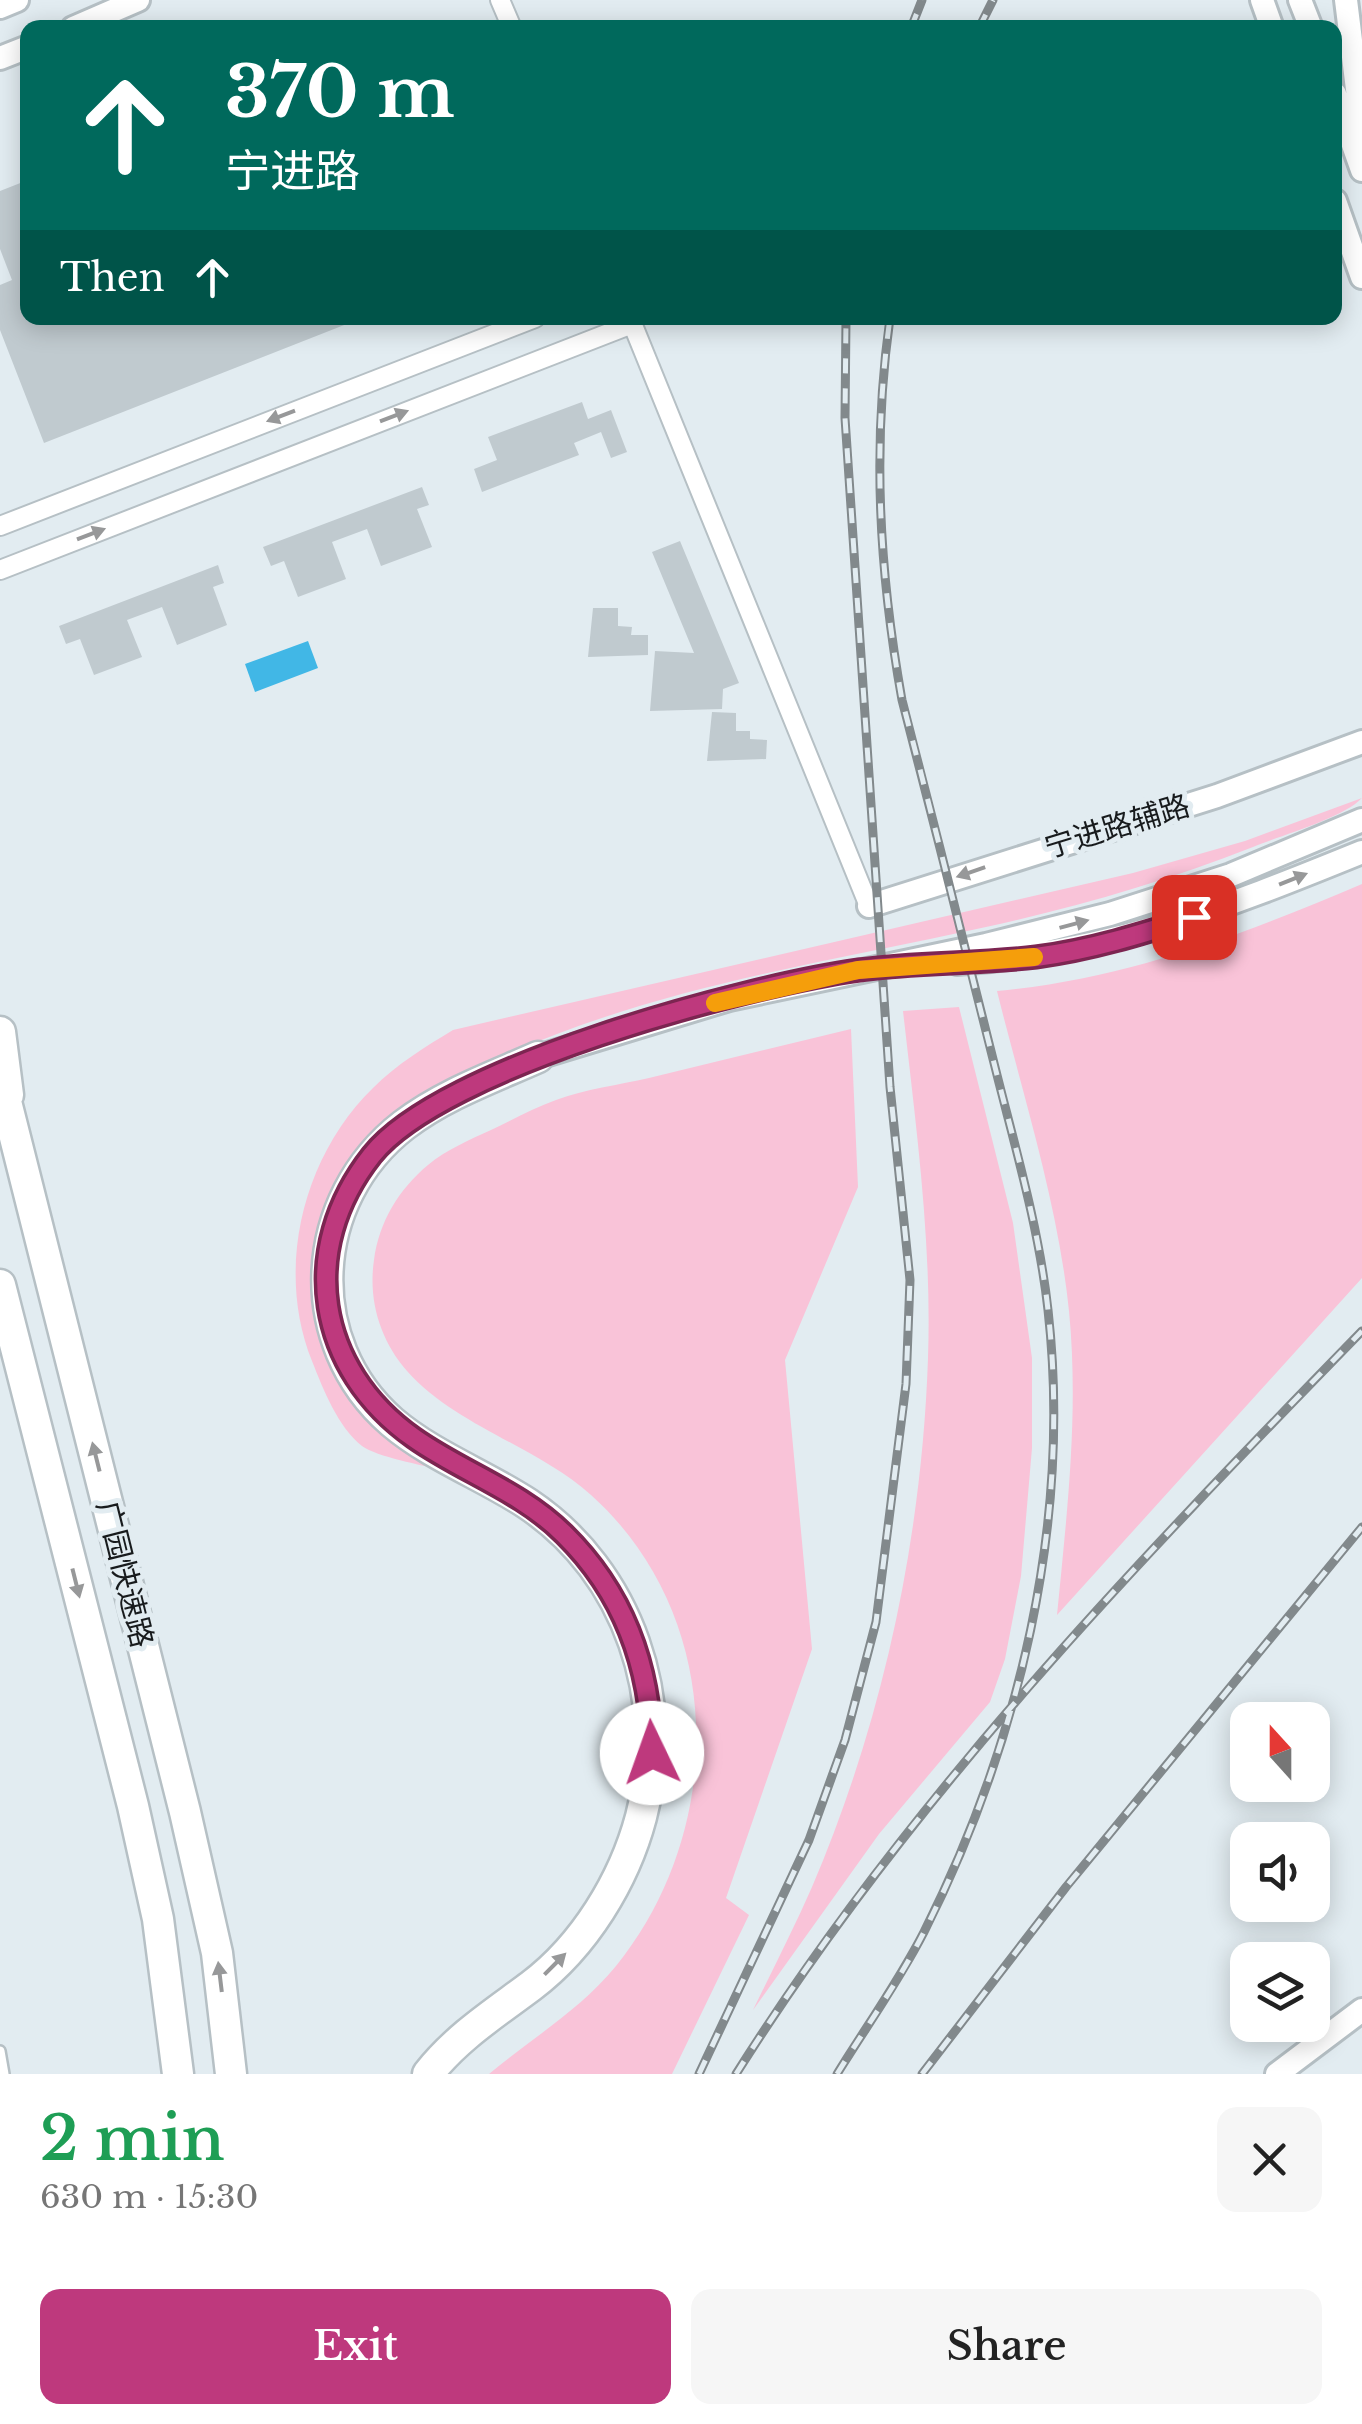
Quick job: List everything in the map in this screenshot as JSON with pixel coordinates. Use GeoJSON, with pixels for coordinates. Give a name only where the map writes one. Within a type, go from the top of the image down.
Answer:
{"type":"FeatureCollection","features":[{"type":"Feature","properties":{"kind":"highway"},"geometry":{"type":"LineString","coordinates":[[0,1032],[11,1118]]}},
{"type":"Feature","properties":{"kind":"highway"},"geometry":{"type":"LineString","coordinates":[[428,2074],[478,2023],[558,1961],[600,1909],[630,1850],[641,1818],[652,1753],[644,1671],[613,1594],[561,1530],[529,1504],[419,1442],[368,1397],[335,1338],[327,1305],[326,1270],[341,1204],[379,1147],[434,1106],[538,1057]]}},
{"type":"Feature","properties":{"kind":"highway","name":"广园快速路"},"geometry":{"type":"LineString","coordinates":[[0,1078],[193,1847],[217,1953],[231,2074]]}},
{"type":"Feature","properties":{"kind":"highway","name":"广园快速路"},"geometry":{"type":"LineString","coordinates":[[0,1284],[137,1825],[158,1919],[178,2074]]}},
{"type":"Feature","properties":{"kind":"street"},"geometry":{"type":"LineString","coordinates":[[0,7],[17,0]]}},
{"type":"Feature","properties":{"kind":"street"},"geometry":{"type":"LineString","coordinates":[[92,20],[138,0]]}},
{"type":"Feature","properties":{"kind":"street"},"geometry":{"type":"LineString","coordinates":[[1346,0],[1362,130]]}},
{"type":"Feature","properties":{"kind":"street"},"geometry":{"type":"LineString","coordinates":[[1342,114],[1362,170]]}},
{"type":"Feature","properties":{"kind":"street"},"geometry":{"type":"LineString","coordinates":[[1342,221],[1362,277]]}},
{"type":"Feature","properties":{"kind":"street"},"geometry":{"type":"LineString","coordinates":[[0,526],[517,325]]}},
{"type":"Feature","properties":{"kind":"street"},"geometry":{"type":"LineString","coordinates":[[0,570],[621,325]]}},
{"type":"Feature","properties":{"kind":"street"},"geometry":{"type":"LineString","coordinates":[[633,325],[870,906]]}},
{"type":"Feature","properties":{"kind":"street","name":"宁进路辅路"},"geometry":{"type":"LineString","coordinates":[[870,906],[1217,796],[1362,742]]}},
{"type":"Feature","properties":{"kind":"street"},"geometry":{"type":"LineString","coordinates":[[538,1057],[665,1016],[858,970],[1002,942],[1125,910],[1230,874],[1362,820]]}},
{"type":"Feature","properties":{"kind":"street"},"geometry":{"type":"LineString","coordinates":[[858,970],[1021,958],[1091,947],[1194,917],[1362,852]]}},
{"type":"Feature","properties":{"kind":"street"},"geometry":{"type":"LineString","coordinates":[[1277,2074],[1362,2010]]}},
{"type":"Feature","properties":{"kind":"lane"},"geometry":{"type":"LineString","coordinates":[[0,2051],[4,2074]]}},
{"type":"Feature","properties":{"kind":"shaded area"},"geometry":{"type":"Polygon","coordinates":[[[1362,798],[1311,826],[1121,892],[1020,919],[732,981],[607,1016],[486,1064],[411,1103],[356,1150],[333,1187],[318,1227],[311,1291],[322,1349],[351,1398],[392,1439],[442,1470],[369,1450],[353,1438],[339,1418],[316,1372],[301,1326],[296,1289],[302,1216],[313,1180],[349,1115],[392,1071],[453,1030],[1133,873],[1245,841],[1362,798]]]}},
{"type":"Feature","properties":{"kind":"shaded area"},"geometry":{"type":"Polygon","coordinates":[[[1362,884],[1362,1278],[1057,1615],[1072,1425],[1069,1311],[1048,1190],[997,991],[1092,976],[1184,952],[1362,884]]]}},
{"type":"Feature","properties":{"kind":"shaded area"},"geometry":{"type":"Polygon","coordinates":[[[959,1007],[1013,1223],[1032,1358],[1032,1448],[1021,1576],[1005,1659],[990,1702],[879,1834],[753,2010],[837,1824],[859,1760],[894,1628],[917,1493],[929,1315],[918,1141],[903,1011],[959,1007]]]}},
{"type":"Feature","properties":{"kind":"shaded area"},"geometry":{"type":"Polygon","coordinates":[[[851,1029],[858,1187],[785,1360],[812,1649],[726,1898],[749,1915],[672,2074],[489,2074],[602,1982],[652,1911],[678,1852],[693,1789],[696,1725],[688,1662],[668,1601],[636,1545],[591,1495],[546,1463],[449,1407],[398,1359],[383,1333],[375,1305],[373,1275],[380,1232],[399,1196],[428,1165],[458,1146],[556,1100],[851,1029]]]}},
{"type":"Feature","properties":{"kind":"water"},"geometry":{"type":"Polygon","coordinates":[[[308,641],[318,668],[255,692],[245,664],[308,641]]]}},
{"type":"Feature","properties":{"kind":"building"},"geometry":{"type":"Polygon","coordinates":[[[20,183],[20,325],[344,325],[44,443],[0,330],[0,285],[12,280],[0,249],[0,191],[20,183]]]}},
{"type":"Feature","properties":{"kind":"building"},"geometry":{"type":"Polygon","coordinates":[[[582,402],[588,419],[611,410],[627,452],[611,458],[601,432],[574,443],[579,455],[482,492],[474,469],[497,460],[488,437],[582,402]]]}},
{"type":"Feature","properties":{"kind":"building"},"geometry":{"type":"Polygon","coordinates":[[[422,487],[429,505],[417,509],[432,547],[381,566],[367,529],[332,542],[346,579],[298,597],[284,561],[271,566],[263,547],[422,487]]]}},
{"type":"Feature","properties":{"kind":"building"},"geometry":{"type":"Polygon","coordinates":[[[680,541],[739,683],[723,689],[722,709],[650,711],[655,651],[694,653],[652,552],[680,541]]]}},
{"type":"Feature","properties":{"kind":"building"},"geometry":{"type":"Polygon","coordinates":[[[218,565],[224,583],[213,587],[227,625],[177,645],[162,607],[127,620],[142,657],[94,675],[80,639],[66,644],[59,626],[218,565]]]}},
{"type":"Feature","properties":{"kind":"building"},"geometry":{"type":"Polygon","coordinates":[[[593,608],[618,608],[618,626],[632,627],[631,635],[648,635],[648,655],[588,657],[593,608]]]}},
{"type":"Feature","properties":{"kind":"building"},"geometry":{"type":"Polygon","coordinates":[[[712,712],[736,713],[736,731],[750,731],[750,739],[767,740],[766,759],[707,761],[712,712]]]}},
{"type":"Feature","properties":{"kind":"railway"},"geometry":{"type":"LineString","coordinates":[[914,20],[922,0]]}},
{"type":"Feature","properties":{"kind":"railway"},"geometry":{"type":"LineString","coordinates":[[983,20],[993,0]]}},
{"type":"Feature","properties":{"kind":"railway"},"geometry":{"type":"LineString","coordinates":[[699,2074],[809,1840],[845,1740],[876,1622],[906,1384],[910,1280],[890,1087],[845,418],[846,325]]}},
{"type":"Feature","properties":{"kind":"railway"},"geometry":{"type":"LineString","coordinates":[[837,2074],[924,1932],[987,1785],[1031,1630],[1052,1470],[1053,1390],[1039,1249],[902,700],[894,652],[883,556],[880,462],[889,325]]}},
{"type":"Feature","properties":{"kind":"railway"},"geometry":{"type":"LineString","coordinates":[[736,2074],[875,1875],[1029,1686],[1193,1506],[1362,1331]]}},
{"type":"Feature","properties":{"kind":"railway"},"geometry":{"type":"LineString","coordinates":[[922,2074],[1066,1887],[1362,1527]]}},
{"type":"Feature","properties":{"kind":"slow traffic"},"geometry":{"type":"LineString","coordinates":[[715,1003],[858,970],[1034,957]]}},
{"type":"Feature","properties":{"kind":"route"},"geometry":{"type":"LineString","coordinates":[[652,1753],[644,1671],[613,1594],[589,1561],[561,1530],[529,1504],[419,1442],[392,1421],[368,1397],[349,1368],[335,1338],[327,1305],[326,1270],[330,1236],[341,1204],[358,1174],[379,1147],[405,1124],[468,1088],[538,1057],[665,1016],[858,970],[1039,956],[1091,947],[1194,917]]}}]}
